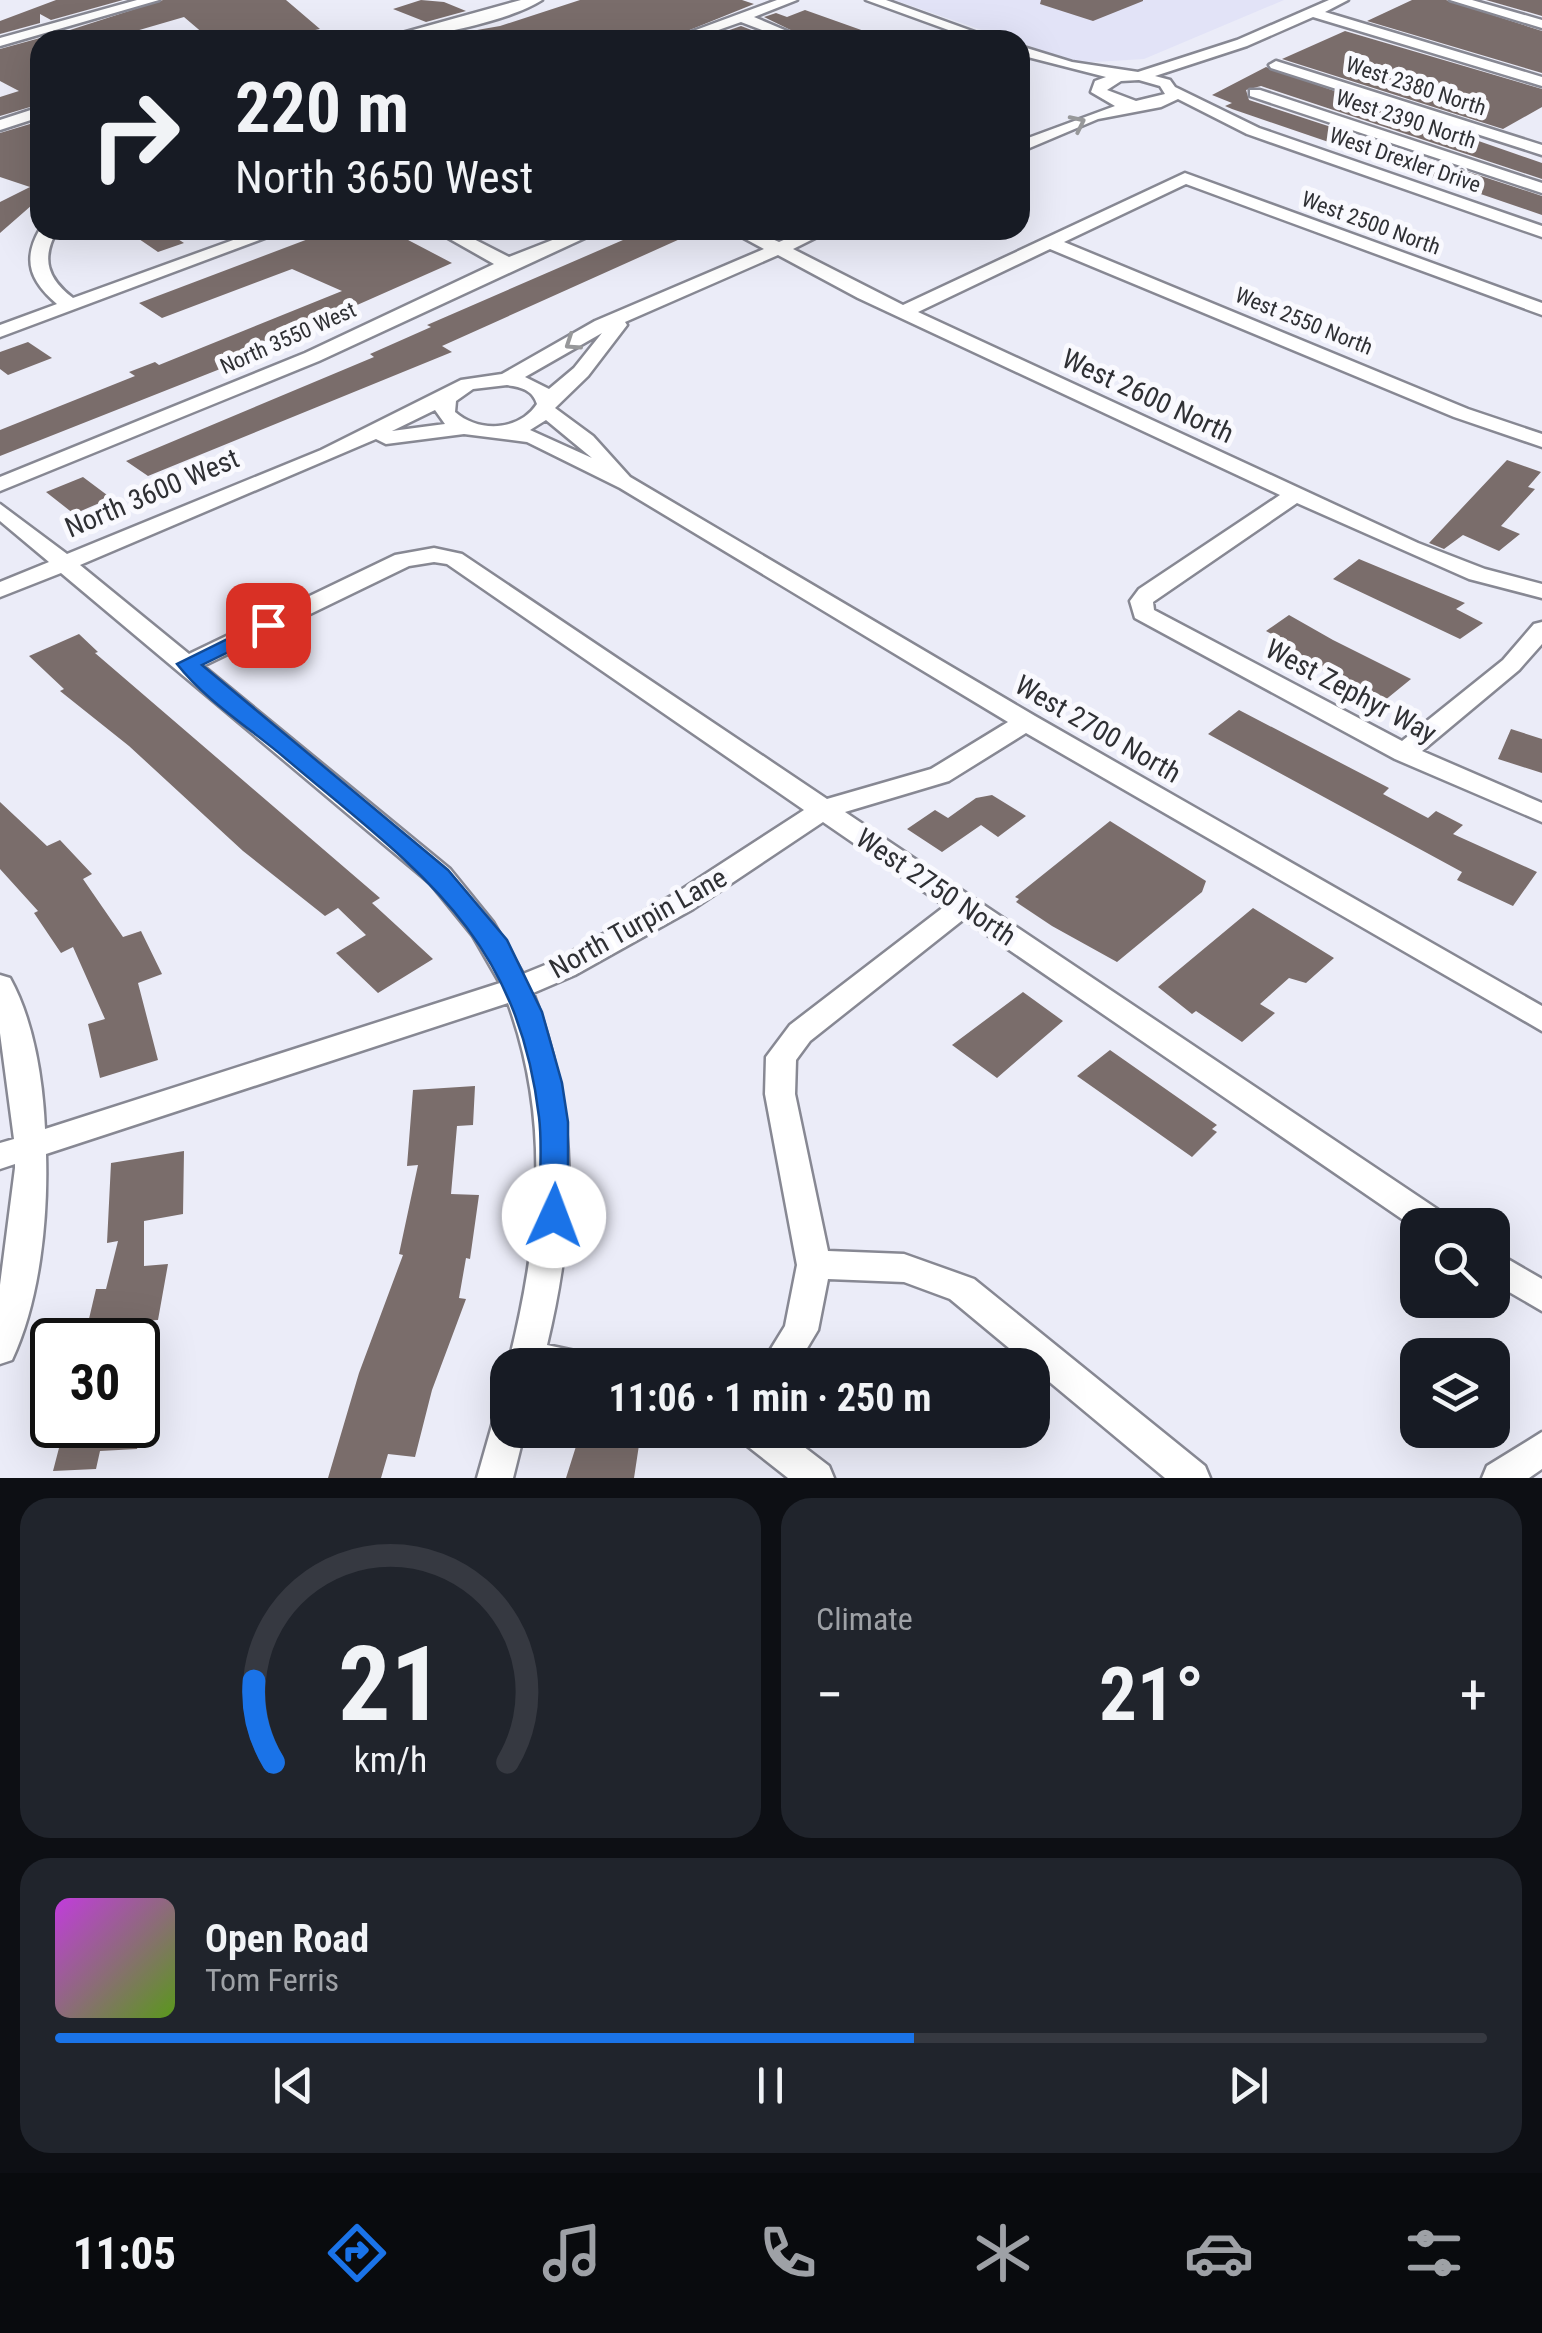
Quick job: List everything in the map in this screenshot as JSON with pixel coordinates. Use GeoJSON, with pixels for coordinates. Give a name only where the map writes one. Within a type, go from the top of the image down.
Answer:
{"type":"FeatureCollection","features":[{"type":"Feature","properties":{"kind":"street"},"geometry":{"type":"LineString","coordinates":[[43,30],[152,0]]}},
{"type":"Feature","properties":{"kind":"street"},"geometry":{"type":"LineString","coordinates":[[433,30],[535,0]]}},
{"type":"Feature","properties":{"kind":"street"},"geometry":{"type":"LineString","coordinates":[[706,30],[790,0]]}},
{"type":"Feature","properties":{"kind":"street"},"geometry":{"type":"LineString","coordinates":[[873,0],[961,30]]}},
{"type":"Feature","properties":{"kind":"street"},"geometry":{"type":"LineString","coordinates":[[1030,129],[1098,90],[1104,81],[1134,76],[1242,43],[1338,0]]}},
{"type":"Feature","properties":{"kind":"street"},"geometry":{"type":"LineString","coordinates":[[1457,0],[1542,24]]}},
{"type":"Feature","properties":{"kind":"street"},"geometry":{"type":"LineString","coordinates":[[1311,12],[1542,82]]}},
{"type":"Feature","properties":{"kind":"street"},"geometry":{"type":"LineString","coordinates":[[741,18],[774,30]]}},
{"type":"Feature","properties":{"kind":"street"},"geometry":{"type":"LineString","coordinates":[[0,42],[30,34]]}},
{"type":"Feature","properties":{"kind":"street"},"geometry":{"type":"LineString","coordinates":[[1030,143],[1093,116],[1164,101],[1174,90],[1230,58],[1242,43]]}},
{"type":"Feature","properties":{"kind":"street"},"geometry":{"type":"LineString","coordinates":[[1030,53],[1052,61]]}},
{"type":"Feature","properties":{"kind":"street","name":"West Drexler Drive"},"geometry":{"type":"LineString","coordinates":[[1052,61],[1158,80],[1254,130],[1542,232]]}},
{"type":"Feature","properties":{"kind":"street","name":"West Drexler Drive"},"geometry":{"type":"LineString","coordinates":[[1052,61],[1109,99],[1254,130]]}},
{"type":"Feature","properties":{"kind":"street","name":"West 2380 North"},"geometry":{"type":"LineString","coordinates":[[1276,65],[1542,150]]}},
{"type":"Feature","properties":{"kind":"street","name":"West 2390 North"},"geometry":{"type":"LineString","coordinates":[[1255,93],[1542,188]]}},
{"type":"Feature","properties":{"kind":"street"},"geometry":{"type":"LineString","coordinates":[[0,125],[30,115]]}},
{"type":"Feature","properties":{"kind":"street"},"geometry":{"type":"LineString","coordinates":[[1518,142],[1542,129]]}},
{"type":"Feature","properties":{"kind":"street"},"geometry":{"type":"LineString","coordinates":[[1347,164],[1394,139]]}},
{"type":"Feature","properties":{"kind":"street","name":"West 2500 North"},"geometry":{"type":"LineString","coordinates":[[1048,242],[1185,178],[1542,309]]}},
{"type":"Feature","properties":{"kind":"street"},"geometry":{"type":"LineString","coordinates":[[43,240],[35,256],[36,269],[49,290],[70,305]]}},
{"type":"Feature","properties":{"kind":"street"},"geometry":{"type":"LineString","coordinates":[[0,331],[250,240]]}},
{"type":"Feature","properties":{"kind":"street"},"geometry":{"type":"LineString","coordinates":[[462,240],[508,264]]}},
{"type":"Feature","properties":{"kind":"street","name":"North 3550 West"},"geometry":{"type":"LineString","coordinates":[[0,485],[312,357],[508,264],[568,240]]}},
{"type":"Feature","properties":{"kind":"street","name":"West 2600 North"},"geometry":{"type":"LineString","coordinates":[[760,240],[902,312],[1432,558],[1542,590]]}},
{"type":"Feature","properties":{"kind":"street"},"geometry":{"type":"LineString","coordinates":[[507,379],[602,325],[799,240]]}},
{"type":"Feature","properties":{"kind":"street"},"geometry":{"type":"LineString","coordinates":[[902,312],[1048,242]]}},
{"type":"Feature","properties":{"kind":"street","name":"West 2550 North"},"geometry":{"type":"LineString","coordinates":[[1048,242],[1481,421],[1542,441]]}},
{"type":"Feature","properties":{"kind":"street"},"geometry":{"type":"LineString","coordinates":[[501,431],[531,422],[580,372],[611,330],[639,311]]}},
{"type":"Feature","properties":{"kind":"street","name":"North 3600 West"},"geometry":{"type":"LineString","coordinates":[[0,590],[328,454],[474,383],[507,379]]}},
{"type":"Feature","properties":{"kind":"street","name":"West 2700 North"},"geometry":{"type":"LineString","coordinates":[[507,379],[535,386],[546,405],[627,484]]}},
{"type":"Feature","properties":{"kind":"street"},"geometry":{"type":"LineString","coordinates":[[449,396],[444,414],[464,428]]}},
{"type":"Feature","properties":{"kind":"street","name":"North 3600 West"},"geometry":{"type":"LineString","coordinates":[[328,454],[383,439],[464,428],[501,431]]}},
{"type":"Feature","properties":{"kind":"street","name":"West 2700 North"},"geometry":{"type":"LineString","coordinates":[[501,431],[539,438],[585,466],[627,484],[1026,722],[1542,1020]]}},
{"type":"Feature","properties":{"kind":"street","name":"West Zephyr Way"},"geometry":{"type":"LineString","coordinates":[[1295,495],[1154,588],[1140,607],[1166,626],[1404,753],[1542,814]]}},
{"type":"Feature","properties":{"kind":"street"},"geometry":{"type":"LineString","coordinates":[[0,510],[440,876],[480,921],[519,987],[548,1083],[556,1168],[547,1266],[529,1348]]}},
{"type":"Feature","properties":{"kind":"street","name":"West 2750 North"},"geometry":{"type":"LineString","coordinates":[[188,664],[403,560],[434,555],[462,564],[1410,1208]]}},
{"type":"Feature","properties":{"kind":"street"},"geometry":{"type":"LineString","coordinates":[[1404,753],[1511,666],[1542,629]]}},
{"type":"Feature","properties":{"kind":"street","name":"North Turpin Lane"},"geometry":{"type":"LineString","coordinates":[[0,1156],[426,1021],[519,987],[627,936],[823,810],[940,775],[1026,722]]}},
{"type":"Feature","properties":{"kind":"street"},"geometry":{"type":"LineString","coordinates":[[789,1348],[801,1330],[814,1265],[780,1094],[782,1056],[800,1033],[963,906]]}},
{"type":"Feature","properties":{"kind":"street"},"geometry":{"type":"LineString","coordinates":[[0,986],[24,1079],[32,1146],[24,1259],[0,1349]]}},
{"type":"Feature","properties":{"kind":"street"},"geometry":{"type":"LineString","coordinates":[[814,1265],[904,1268],[962,1289],[1192,1478]]}},
{"type":"Feature","properties":{"kind":"street"},"geometry":{"type":"LineString","coordinates":[[1510,1276],[1542,1297]]}},
{"type":"Feature","properties":{"kind":"street"},"geometry":{"type":"LineString","coordinates":[[494,1478],[502,1448]]}},
{"type":"Feature","properties":{"kind":"street"},"geometry":{"type":"LineString","coordinates":[[777,1448],[816,1478]]}},
{"type":"Feature","properties":{"kind":"street"},"geometry":{"type":"LineString","coordinates":[[1500,1478],[1542,1448]]}},
{"type":"Feature","properties":{"kind":"shaded area"},"geometry":{"type":"Polygon","coordinates":[[[894,0],[1284,0],[1144,59],[1079,63],[1030,46],[1030,30],[982,30],[894,0]]]}},
{"type":"Feature","properties":{"kind":"building"},"geometry":{"type":"Polygon","coordinates":[[[56,0],[123,0],[51,20],[40,14],[40,23],[0,34],[0,21],[56,0]]]}},
{"type":"Feature","properties":{"kind":"building"},"geometry":{"type":"Polygon","coordinates":[[[163,0],[286,0],[320,29],[199,30],[184,17],[139,30],[70,30],[163,0]]]}},
{"type":"Feature","properties":{"kind":"building"},"geometry":{"type":"Polygon","coordinates":[[[421,0],[444,2],[466,11],[426,22],[393,9],[421,0]]]}},
{"type":"Feature","properties":{"kind":"building"},"geometry":{"type":"Polygon","coordinates":[[[580,0],[742,0],[754,4],[690,30],[477,30],[580,0]]]}},
{"type":"Feature","properties":{"kind":"building"},"geometry":{"type":"Polygon","coordinates":[[[1041,0],[1143,1],[1093,21],[1040,4],[1041,0]]]}},
{"type":"Feature","properties":{"kind":"building"},"geometry":{"type":"Polygon","coordinates":[[[1412,0],[1446,0],[1542,31],[1542,73],[1367,21],[1412,0]]]}},
{"type":"Feature","properties":{"kind":"building"},"geometry":{"type":"Polygon","coordinates":[[[1486,0],[1542,0],[1542,16],[1486,0]]]}},
{"type":"Feature","properties":{"kind":"building"},"geometry":{"type":"Polygon","coordinates":[[[805,10],[861,30],[791,30],[764,17],[776,13],[787,17],[805,10]]]}},
{"type":"Feature","properties":{"kind":"building"},"geometry":{"type":"Polygon","coordinates":[[[1345,31],[1542,89],[1542,107],[1503,129],[1282,59],[1345,31]]]}},
{"type":"Feature","properties":{"kind":"building"},"geometry":{"type":"Polygon","coordinates":[[[30,41],[30,107],[0,116],[0,97],[19,91],[0,81],[0,49],[30,41]]]}},
{"type":"Feature","properties":{"kind":"building"},"geometry":{"type":"Polygon","coordinates":[[[1266,67],[1542,163],[1542,179],[1261,86],[1246,90],[1249,100],[1542,196],[1542,215],[1232,109],[1225,106],[1232,103],[1212,95],[1266,67]]]}},
{"type":"Feature","properties":{"kind":"building"},"geometry":{"type":"Polygon","coordinates":[[[30,124],[30,187],[0,177],[0,133],[30,124]]]}},
{"type":"Feature","properties":{"kind":"building"},"geometry":{"type":"Polygon","coordinates":[[[30,187],[30,207],[0,233],[0,202],[30,187]]]}},
{"type":"Feature","properties":{"kind":"building"},"geometry":{"type":"Polygon","coordinates":[[[140,240],[184,243],[158,252],[140,240]]]}},
{"type":"Feature","properties":{"kind":"building"},"geometry":{"type":"Polygon","coordinates":[[[306,240],[408,240],[452,263],[330,317],[333,319],[274,340],[278,343],[253,356],[0,456],[0,430],[135,376],[129,372],[155,362],[159,365],[342,291],[292,269],[162,318],[139,303],[306,240]]]}},
{"type":"Feature","properties":{"kind":"building"},"geometry":{"type":"Polygon","coordinates":[[[623,240],[678,240],[442,346],[452,352],[148,476],[126,461],[374,357],[370,354],[431,327],[427,325],[623,240]]]}},
{"type":"Feature","properties":{"kind":"building"},"geometry":{"type":"Polygon","coordinates":[[[28,342],[52,358],[8,375],[0,369],[0,352],[28,342]]]}},
{"type":"Feature","properties":{"kind":"building"},"geometry":{"type":"Polygon","coordinates":[[[1507,460],[1541,472],[1528,487],[1535,489],[1501,526],[1520,534],[1499,551],[1463,535],[1444,549],[1429,543],[1507,460]]]}},
{"type":"Feature","properties":{"kind":"building"},"geometry":{"type":"Polygon","coordinates":[[[83,477],[111,498],[74,514],[46,492],[83,477]]]}},
{"type":"Feature","properties":{"kind":"building"},"geometry":{"type":"Polygon","coordinates":[[[1359,559],[1465,603],[1456,609],[1483,623],[1460,639],[1333,579],[1359,559]]]}},
{"type":"Feature","properties":{"kind":"building"},"geometry":{"type":"Polygon","coordinates":[[[1289,615],[1411,679],[1384,701],[1331,675],[1285,650],[1292,645],[1266,631],[1289,615]]]}},
{"type":"Feature","properties":{"kind":"building"},"geometry":{"type":"Polygon","coordinates":[[[79,634],[98,652],[95,653],[380,898],[372,903],[433,959],[378,993],[336,953],[366,935],[338,908],[325,916],[243,851],[129,746],[60,691],[64,689],[29,656],[79,634]]]}},
{"type":"Feature","properties":{"kind":"building"},"geometry":{"type":"Polygon","coordinates":[[[1239,710],[1389,788],[1383,794],[1428,818],[1436,811],[1463,825],[1453,834],[1537,872],[1513,906],[1457,880],[1462,872],[1208,734],[1239,710]]]}},
{"type":"Feature","properties":{"kind":"building"},"geometry":{"type":"Polygon","coordinates":[[[1511,729],[1542,739],[1542,773],[1498,759],[1511,729]]]}},
{"type":"Feature","properties":{"kind":"building"},"geometry":{"type":"Polygon","coordinates":[[[992,795],[1026,816],[998,837],[981,825],[942,852],[907,829],[935,810],[948,818],[976,798],[992,795]]]}},
{"type":"Feature","properties":{"kind":"building"},"geometry":{"type":"Polygon","coordinates":[[[0,802],[47,846],[60,840],[92,874],[83,879],[123,937],[141,931],[162,974],[138,983],[158,1060],[100,1078],[88,1024],[105,1019],[73,947],[61,953],[34,913],[38,911],[0,869],[0,802]]]}},
{"type":"Feature","properties":{"kind":"building"},"geometry":{"type":"Polygon","coordinates":[[[1110,821],[1206,881],[1202,892],[1117,962],[1052,926],[1016,902],[1019,899],[1015,897],[1110,821]]]}},
{"type":"Feature","properties":{"kind":"building"},"geometry":{"type":"Polygon","coordinates":[[[1253,908],[1334,958],[1306,983],[1289,978],[1260,1004],[1275,1013],[1242,1042],[1196,1011],[1192,1014],[1158,987],[1253,908]]]}},
{"type":"Feature","properties":{"kind":"building"},"geometry":{"type":"Polygon","coordinates":[[[1023,992],[1063,1021],[997,1078],[952,1045],[1023,992]]]}},
{"type":"Feature","properties":{"kind":"building"},"geometry":{"type":"Polygon","coordinates":[[[1110,1050],[1217,1125],[1212,1129],[1217,1132],[1192,1157],[1077,1076],[1110,1050]]]}},
{"type":"Feature","properties":{"kind":"building"},"geometry":{"type":"Polygon","coordinates":[[[475,1086],[473,1125],[457,1126],[451,1194],[479,1195],[470,1259],[466,1258],[459,1298],[466,1299],[432,1390],[415,1457],[388,1454],[381,1478],[328,1478],[359,1373],[403,1255],[399,1254],[418,1165],[407,1166],[413,1090],[475,1086]]]}},
{"type":"Feature","properties":{"kind":"building"},"geometry":{"type":"Polygon","coordinates":[[[184,1151],[183,1214],[144,1221],[144,1266],[168,1264],[158,1318],[89,1318],[96,1289],[106,1289],[118,1241],[107,1243],[111,1163],[184,1151]]]}},
{"type":"Feature","properties":{"kind":"building"},"geometry":{"type":"Polygon","coordinates":[[[59,1448],[137,1448],[100,1451],[96,1469],[53,1471],[59,1448]]]}},
{"type":"Feature","properties":{"kind":"building"},"geometry":{"type":"Polygon","coordinates":[[[575,1448],[639,1448],[634,1478],[566,1478],[575,1448]]]}},
{"type":"Feature","properties":{"kind":"route"},"geometry":{"type":"LineString","coordinates":[[268,625],[188,664],[440,876],[498,946],[519,987],[548,1083],[554,1122],[554,1216]]}}]}
